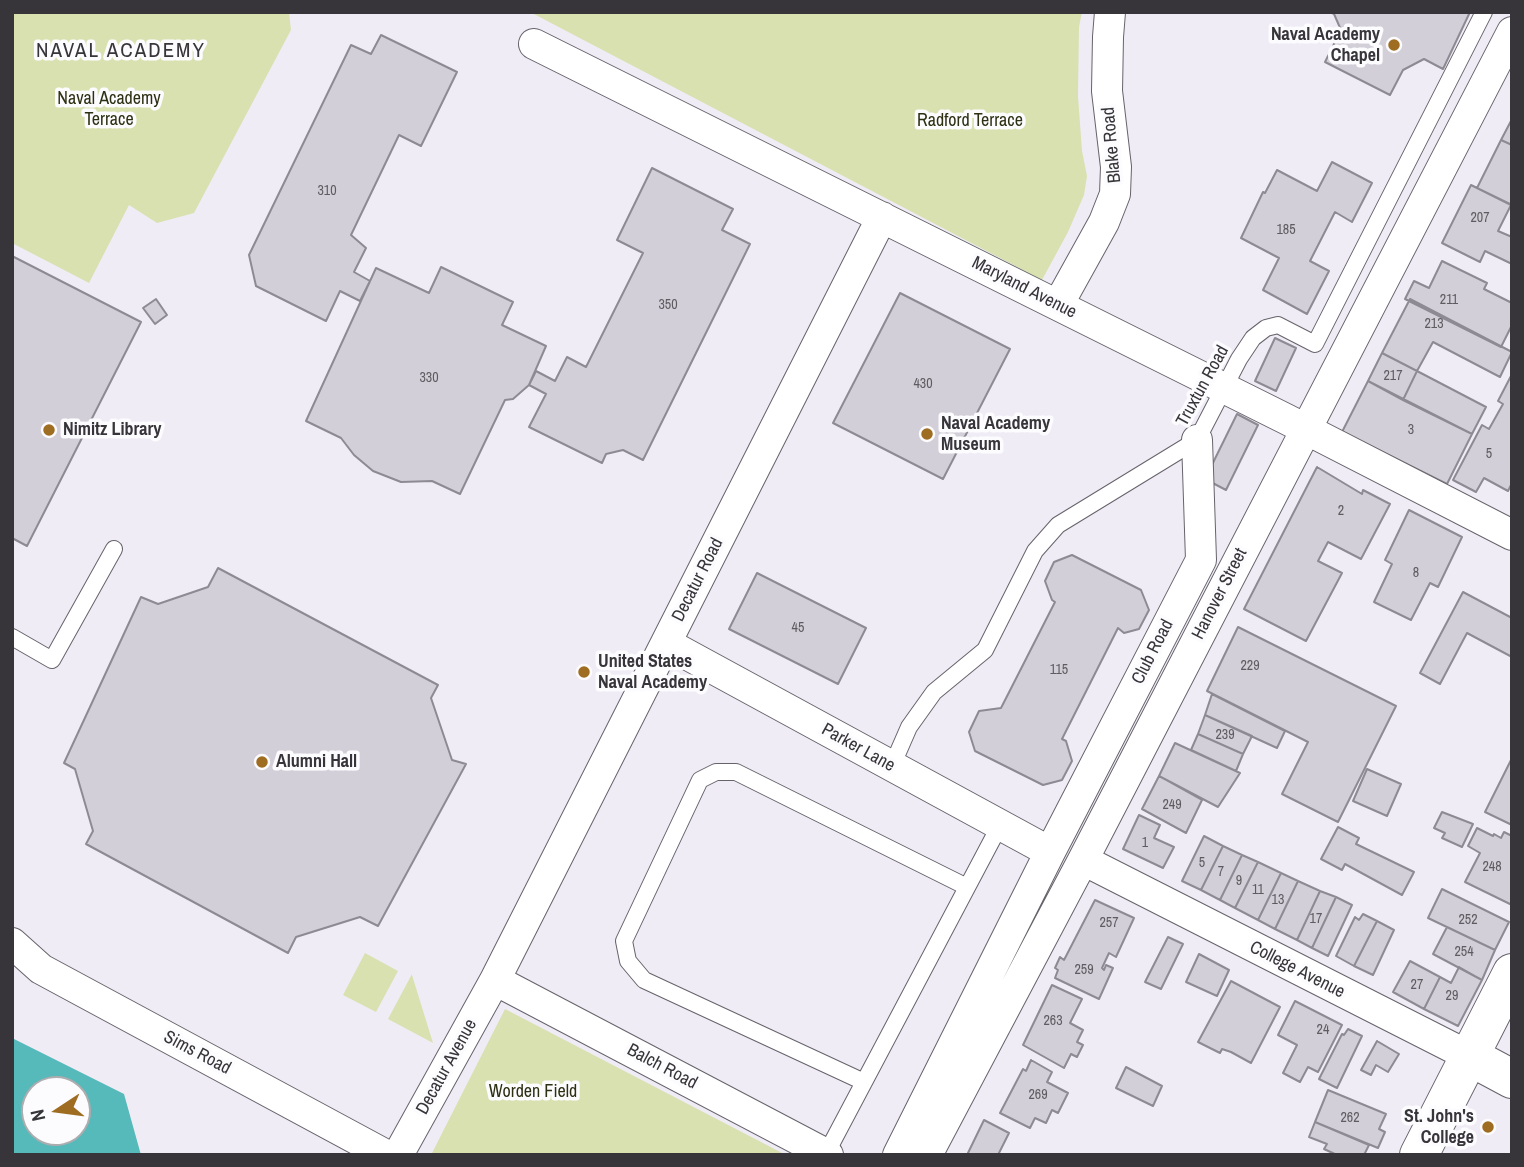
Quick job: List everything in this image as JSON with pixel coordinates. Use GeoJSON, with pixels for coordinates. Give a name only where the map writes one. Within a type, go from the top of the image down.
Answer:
{"type":"FeatureCollection","features":[{"type":"Feature","properties":{"kind":"main road"},"geometry":{"type":"LineString","coordinates":[[1419,1155],[1512,973]]}},
{"type":"Feature","properties":{"kind":"main road","name":"College Avenue"},"geometry":{"type":"LineString","coordinates":[[1469,1056],[1512,1079]]}},
{"type":"Feature","properties":{"kind":"street","name":"Blake Road"},"geometry":{"type":"LineString","coordinates":[[1058,305],[1104,222],[1115,194],[1116,167],[1107,91],[1110,12]]}},
{"type":"Feature","properties":{"kind":"street","name":"Hanover Street"},"geometry":{"type":"LineString","coordinates":[[927,1155],[1512,32]]}},
{"type":"Feature","properties":{"kind":"street","name":"Maryland Avenue"},"geometry":{"type":"LineString","coordinates":[[534,44],[1224,388],[1512,535]]}},
{"type":"Feature","properties":{"kind":"street","name":"Decatur Road"},"geometry":{"type":"LineString","coordinates":[[495,980],[882,217]]}},
{"type":"Feature","properties":{"kind":"street","name":"Club Road"},"geometry":{"type":"LineString","coordinates":[[898,1155],[1049,852],[1202,559],[1197,440]]}},
{"type":"Feature","properties":{"kind":"street","name":"Parker Lane"},"geometry":{"type":"LineString","coordinates":[[666,643],[1049,852]]}},
{"type":"Feature","properties":{"kind":"street","name":"College Avenue"},"geometry":{"type":"LineString","coordinates":[[1083,860],[1469,1056]]}},
{"type":"Feature","properties":{"kind":"street","name":"Sims Road"},"geometry":{"type":"LineString","coordinates":[[12,943],[41,969],[386,1155]]}},
{"type":"Feature","properties":{"kind":"street","name":"Balch Road"},"geometry":{"type":"LineString","coordinates":[[495,980],[827,1154]]}},
{"type":"Feature","properties":{"kind":"street","name":"Decatur Avenue"},"geometry":{"type":"LineString","coordinates":[[398,1155],[495,980]]}},
{"type":"Feature","properties":{"kind":"lane","name":"Truxtun Road"},"geometry":{"type":"LineString","coordinates":[[892,766],[909,727],[934,692],[985,650],[1035,551],[1058,525],[1197,440],[1253,338],[1266,328],[1278,324],[1315,344],[1484,12]]}},
{"type":"Feature","properties":{"kind":"lane"},"geometry":{"type":"LineString","coordinates":[[12,637],[52,660],[114,549]]}},
{"type":"Feature","properties":{"kind":"lane"},"geometry":{"type":"LineString","coordinates":[[864,1082],[644,980],[628,961],[624,941],[700,780],[716,772],[736,772],[967,887]]}},
{"type":"Feature","properties":{"kind":"lane"},"geometry":{"type":"LineString","coordinates":[[827,1154],[1000,825]]}},
{"type":"Feature","properties":{"kind":"green space","name":"Naval Academy Terrace"},"geometry":{"type":"Polygon","coordinates":[[[12,12],[289,12],[291,30],[194,213],[157,223],[129,205],[89,283],[12,243],[12,12]]]}},
{"type":"Feature","properties":{"kind":"green space","name":"Radford Terrace"},"geometry":{"type":"Polygon","coordinates":[[[530,12],[1082,12],[1079,27],[1078,96],[1082,151],[1087,176],[1084,195],[1042,280],[530,12]]]}},
{"type":"Feature","properties":{"kind":"green space"},"geometry":{"type":"Polygon","coordinates":[[[365,953],[398,971],[376,1012],[343,995],[365,953]]]}},
{"type":"Feature","properties":{"kind":"green space"},"geometry":{"type":"Polygon","coordinates":[[[412,975],[433,1043],[388,1019],[412,975]]]}},
{"type":"Feature","properties":{"kind":"green space","name":"Worden Field"},"geometry":{"type":"Polygon","coordinates":[[[505,1009],[786,1155],[431,1155],[505,1009]]]}},
{"type":"Feature","properties":{"kind":"water"},"geometry":{"type":"Polygon","coordinates":[[[12,1038],[88,1076],[21,1076],[21,1146],[91,1146],[91,1078],[124,1094],[141,1155],[12,1155],[12,1038]]]}},
{"type":"Feature","properties":{"kind":"building","name":"Naval Academy Chapel"},"geometry":{"type":"Polygon","coordinates":[[[1330,12],[1470,12],[1443,69],[1424,59],[1403,70],[1390,95],[1325,62],[1341,30],[1334,14],[1330,12]]]}},
{"type":"Feature","properties":{"kind":"building"},"geometry":{"type":"Polygon","coordinates":[[[381,35],[457,72],[421,146],[399,135],[351,235],[366,248],[354,272],[370,281],[360,301],[340,291],[326,321],[256,286],[249,255],[351,45],[371,54],[381,35]]]}},
{"type":"Feature","properties":{"kind":"building"},"geometry":{"type":"Polygon","coordinates":[[[1512,119],[1512,145],[1501,140],[1512,119]]]}},
{"type":"Feature","properties":{"kind":"building"},"geometry":{"type":"Polygon","coordinates":[[[1501,140],[1512,145],[1512,205],[1477,188],[1501,140]]]}},
{"type":"Feature","properties":{"kind":"building"},"geometry":{"type":"Polygon","coordinates":[[[1332,162],[1372,183],[1352,222],[1335,212],[1310,261],[1329,271],[1307,314],[1263,290],[1279,258],[1241,238],[1277,170],[1317,191],[1332,162]]]}},
{"type":"Feature","properties":{"kind":"building"},"geometry":{"type":"Polygon","coordinates":[[[652,168],[733,209],[722,230],[750,244],[643,460],[623,450],[606,454],[602,463],[529,427],[546,394],[529,385],[536,371],[555,381],[567,357],[586,367],[643,253],[617,240],[652,168]]]}},
{"type":"Feature","properties":{"kind":"building"},"geometry":{"type":"Polygon","coordinates":[[[1471,185],[1511,205],[1498,231],[1512,237],[1512,264],[1485,251],[1480,262],[1442,243],[1471,185]]]}},
{"type":"Feature","properties":{"kind":"building","name":"Nimitz Library"},"geometry":{"type":"Polygon","coordinates":[[[12,256],[141,322],[27,546],[12,538],[12,256]]]}},
{"type":"Feature","properties":{"kind":"building"},"geometry":{"type":"Polygon","coordinates":[[[1442,261],[1487,283],[1484,289],[1512,303],[1512,325],[1501,347],[1405,299],[1414,281],[1429,288],[1442,261]]]}},
{"type":"Feature","properties":{"kind":"building"},"geometry":{"type":"Polygon","coordinates":[[[441,267],[513,302],[502,325],[546,346],[529,385],[513,399],[505,400],[460,494],[432,481],[401,482],[373,471],[354,455],[341,438],[306,421],[376,268],[429,293],[441,267]]]}},
{"type":"Feature","properties":{"kind":"building"},"geometry":{"type":"Polygon","coordinates":[[[900,293],[1010,349],[943,479],[833,423],[900,293]]]}},
{"type":"Feature","properties":{"kind":"building"},"geometry":{"type":"Polygon","coordinates":[[[156,299],[167,315],[155,324],[143,308],[156,299]]]}},
{"type":"Feature","properties":{"kind":"building"},"geometry":{"type":"Polygon","coordinates":[[[1410,299],[1512,352],[1500,377],[1433,342],[1417,371],[1382,353],[1410,299]]]}},
{"type":"Feature","properties":{"kind":"building"},"geometry":{"type":"Polygon","coordinates":[[[1275,338],[1296,348],[1276,391],[1255,381],[1275,338]]]}},
{"type":"Feature","properties":{"kind":"building"},"geometry":{"type":"Polygon","coordinates":[[[1382,353],[1417,371],[1403,400],[1368,381],[1382,353]]]}},
{"type":"Feature","properties":{"kind":"building"},"geometry":{"type":"Polygon","coordinates":[[[1417,371],[1486,407],[1472,434],[1403,400],[1417,371]]]}},
{"type":"Feature","properties":{"kind":"building"},"geometry":{"type":"Polygon","coordinates":[[[1512,374],[1512,483],[1508,491],[1484,478],[1476,492],[1453,480],[1482,425],[1489,429],[1503,404],[1498,401],[1512,374]]]}},
{"type":"Feature","properties":{"kind":"building"},"geometry":{"type":"Polygon","coordinates":[[[1368,381],[1472,434],[1447,484],[1342,432],[1368,381]]]}},
{"type":"Feature","properties":{"kind":"building"},"geometry":{"type":"Polygon","coordinates":[[[1237,414],[1258,425],[1226,490],[1205,479],[1237,414]]]}},
{"type":"Feature","properties":{"kind":"building"},"geometry":{"type":"Polygon","coordinates":[[[1317,467],[1362,494],[1363,490],[1390,504],[1361,559],[1328,542],[1318,561],[1342,573],[1306,641],[1244,609],[1317,467]]]}},
{"type":"Feature","properties":{"kind":"building"},"geometry":{"type":"Polygon","coordinates":[[[1409,510],[1462,537],[1438,587],[1430,583],[1411,620],[1374,602],[1392,564],[1385,560],[1409,510]]]}},
{"type":"Feature","properties":{"kind":"building"},"geometry":{"type":"Polygon","coordinates":[[[1072,555],[1141,590],[1149,610],[1139,629],[1124,633],[1118,628],[1062,739],[1066,741],[1072,761],[1062,780],[1043,785],[975,751],[969,732],[979,711],[1001,708],[1055,602],[1045,581],[1054,562],[1072,555]]]}},
{"type":"Feature","properties":{"kind":"building","name":"Alumni Hall"},"geometry":{"type":"Polygon","coordinates":[[[218,568],[438,685],[431,698],[452,760],[466,764],[378,926],[360,917],[296,937],[288,953],[86,844],[93,831],[75,769],[64,763],[141,597],[158,604],[208,587],[218,568]]]}},
{"type":"Feature","properties":{"kind":"building"},"geometry":{"type":"Polygon","coordinates":[[[757,573],[866,628],[838,684],[729,629],[757,573]]]}},
{"type":"Feature","properties":{"kind":"building"},"geometry":{"type":"Polygon","coordinates":[[[1463,592],[1512,618],[1512,657],[1467,633],[1440,684],[1420,673],[1463,592]]]}},
{"type":"Feature","properties":{"kind":"building"},"geometry":{"type":"Polygon","coordinates":[[[1238,627],[1396,706],[1338,822],[1282,794],[1308,742],[1207,691],[1238,627]]]}},
{"type":"Feature","properties":{"kind":"building"},"geometry":{"type":"Polygon","coordinates":[[[1212,694],[1285,731],[1277,748],[1205,715],[1212,694]]]}},
{"type":"Feature","properties":{"kind":"building"},"geometry":{"type":"Polygon","coordinates":[[[1205,715],[1252,736],[1243,754],[1198,734],[1205,715]]]}},
{"type":"Feature","properties":{"kind":"building"},"geometry":{"type":"Polygon","coordinates":[[[1198,734],[1243,754],[1236,771],[1191,750],[1198,734]]]}},
{"type":"Feature","properties":{"kind":"building"},"geometry":{"type":"Polygon","coordinates":[[[1175,743],[1240,773],[1218,807],[1159,776],[1175,743]]]}},
{"type":"Feature","properties":{"kind":"building"},"geometry":{"type":"Polygon","coordinates":[[[1512,758],[1512,825],[1485,812],[1512,758]]]}},
{"type":"Feature","properties":{"kind":"building"},"geometry":{"type":"Polygon","coordinates":[[[1367,769],[1401,784],[1387,816],[1353,801],[1367,769]]]}},
{"type":"Feature","properties":{"kind":"building"},"geometry":{"type":"Polygon","coordinates":[[[1159,776],[1202,800],[1186,833],[1142,809],[1159,776]]]}},
{"type":"Feature","properties":{"kind":"building"},"geometry":{"type":"Polygon","coordinates":[[[1442,812],[1473,824],[1462,847],[1442,838],[1445,833],[1434,828],[1442,812]]]}},
{"type":"Feature","properties":{"kind":"building"},"geometry":{"type":"Polygon","coordinates":[[[1139,815],[1160,825],[1154,838],[1174,847],[1163,868],[1123,849],[1139,815]]]}},
{"type":"Feature","properties":{"kind":"building"},"geometry":{"type":"Polygon","coordinates":[[[1338,827],[1359,838],[1356,844],[1414,872],[1402,895],[1345,864],[1342,870],[1321,859],[1338,827]]]}},
{"type":"Feature","properties":{"kind":"building"},"geometry":{"type":"Polygon","coordinates":[[[1477,828],[1501,838],[1504,832],[1512,836],[1512,905],[1465,882],[1480,853],[1468,846],[1477,828]]]}},
{"type":"Feature","properties":{"kind":"building"},"geometry":{"type":"Polygon","coordinates":[[[1204,836],[1223,846],[1201,890],[1182,881],[1204,836]]]}},
{"type":"Feature","properties":{"kind":"building"},"geometry":{"type":"Polygon","coordinates":[[[1223,846],[1242,855],[1220,900],[1201,890],[1223,846]]]}},
{"type":"Feature","properties":{"kind":"building"},"geometry":{"type":"Polygon","coordinates":[[[1242,855],[1258,862],[1235,908],[1220,900],[1242,855]]]}},
{"type":"Feature","properties":{"kind":"building"},"geometry":{"type":"Polygon","coordinates":[[[1258,862],[1281,873],[1258,920],[1235,908],[1258,862]]]}},
{"type":"Feature","properties":{"kind":"building"},"geometry":{"type":"Polygon","coordinates":[[[1281,873],[1298,881],[1275,929],[1258,920],[1281,873]]]}},
{"type":"Feature","properties":{"kind":"building"},"geometry":{"type":"Polygon","coordinates":[[[1298,881],[1320,891],[1297,940],[1275,929],[1298,881]]]}},
{"type":"Feature","properties":{"kind":"building"},"geometry":{"type":"Polygon","coordinates":[[[1442,889],[1509,922],[1495,950],[1428,918],[1442,889]]]}},
{"type":"Feature","properties":{"kind":"building"},"geometry":{"type":"Polygon","coordinates":[[[1320,891],[1336,897],[1312,948],[1297,940],[1320,891]]]}},
{"type":"Feature","properties":{"kind":"building"},"geometry":{"type":"Polygon","coordinates":[[[1336,897],[1352,905],[1328,956],[1312,948],[1336,897]]]}},
{"type":"Feature","properties":{"kind":"building"},"geometry":{"type":"Polygon","coordinates":[[[1095,900],[1134,918],[1116,957],[1109,953],[1102,968],[1104,970],[1106,965],[1113,968],[1099,999],[1055,978],[1058,970],[1055,968],[1060,957],[1064,960],[1095,900]]]}},
{"type":"Feature","properties":{"kind":"building"},"geometry":{"type":"Polygon","coordinates":[[[1363,914],[1377,921],[1354,966],[1336,956],[1355,917],[1359,920],[1363,914]]]}},
{"type":"Feature","properties":{"kind":"building"},"geometry":{"type":"Polygon","coordinates":[[[1377,921],[1394,930],[1373,975],[1354,966],[1377,921]]]}},
{"type":"Feature","properties":{"kind":"building"},"geometry":{"type":"Polygon","coordinates":[[[1447,927],[1495,950],[1482,980],[1433,954],[1447,927]]]}},
{"type":"Feature","properties":{"kind":"building"},"geometry":{"type":"Polygon","coordinates":[[[1168,937],[1183,944],[1161,989],[1145,982],[1168,937]]]}},
{"type":"Feature","properties":{"kind":"building"},"geometry":{"type":"Polygon","coordinates":[[[1199,954],[1229,970],[1217,996],[1186,982],[1199,954]]]}},
{"type":"Feature","properties":{"kind":"building"},"geometry":{"type":"Polygon","coordinates":[[[1410,961],[1440,977],[1424,1009],[1393,992],[1410,961]]]}},
{"type":"Feature","properties":{"kind":"building"},"geometry":{"type":"Polygon","coordinates":[[[1459,967],[1482,980],[1458,1026],[1424,1009],[1440,977],[1451,983],[1459,967]]]}},
{"type":"Feature","properties":{"kind":"building"},"geometry":{"type":"Polygon","coordinates":[[[1231,981],[1280,1007],[1251,1063],[1231,1052],[1222,1049],[1220,1053],[1198,1042],[1231,981]]]}},
{"type":"Feature","properties":{"kind":"building"},"geometry":{"type":"Polygon","coordinates":[[[1052,985],[1082,999],[1070,1023],[1083,1030],[1077,1042],[1083,1045],[1077,1057],[1071,1054],[1064,1068],[1023,1045],[1052,985]]]}},
{"type":"Feature","properties":{"kind":"building"},"geometry":{"type":"Polygon","coordinates":[[[1295,1001],[1342,1025],[1318,1072],[1308,1067],[1300,1082],[1283,1073],[1297,1045],[1278,1035],[1295,1001]]]}},
{"type":"Feature","properties":{"kind":"building"},"geometry":{"type":"Polygon","coordinates":[[[1348,1029],[1362,1036],[1337,1088],[1319,1079],[1342,1034],[1348,1029]]]}},
{"type":"Feature","properties":{"kind":"building"},"geometry":{"type":"Polygon","coordinates":[[[1377,1041],[1399,1054],[1388,1072],[1376,1065],[1371,1075],[1361,1070],[1377,1041]]]}},
{"type":"Feature","properties":{"kind":"building"},"geometry":{"type":"Polygon","coordinates":[[[1031,1060],[1052,1072],[1047,1082],[1068,1093],[1058,1113],[1052,1110],[1046,1123],[1035,1118],[1030,1128],[1000,1113],[1023,1069],[1026,1071],[1031,1060]]]}},
{"type":"Feature","properties":{"kind":"building"},"geometry":{"type":"Polygon","coordinates":[[[1126,1067],[1162,1086],[1153,1106],[1116,1088],[1126,1067]]]}},
{"type":"Feature","properties":{"kind":"building"},"geometry":{"type":"Polygon","coordinates":[[[1328,1090],[1386,1114],[1379,1129],[1385,1132],[1378,1148],[1315,1122],[1328,1090]]]}},
{"type":"Feature","properties":{"kind":"building"},"geometry":{"type":"Polygon","coordinates":[[[984,1120],[1009,1133],[998,1155],[967,1155],[984,1120]]]}},
{"type":"Feature","properties":{"kind":"building"},"geometry":{"type":"Polygon","coordinates":[[[1315,1122],[1369,1145],[1364,1155],[1337,1155],[1324,1149],[1327,1144],[1309,1137],[1315,1122]]]}},
{"type":"Feature","properties":{"kind":"place","name":"Naval Academy Chapel"},"geometry":{"type":"Point","coordinates":[1394,45]}},
{"type":"Feature","properties":{"kind":"place","name":"Nimitz Library"},"geometry":{"type":"Point","coordinates":[49,430]}},
{"type":"Feature","properties":{"kind":"place","name":"Naval Academy Museum"},"geometry":{"type":"Point","coordinates":[927,434]}},
{"type":"Feature","properties":{"kind":"place","name":"United States Naval Academy"},"geometry":{"type":"Point","coordinates":[584,672]}},
{"type":"Feature","properties":{"kind":"place","name":"Alumni Hall"},"geometry":{"type":"Point","coordinates":[262,762]}},
{"type":"Feature","properties":{"kind":"place","name":"St. John's College"},"geometry":{"type":"Point","coordinates":[1488,1127]}},
{"type":"Feature","properties":{"kind":"district","name":"NAVAL ACADEMY"},"geometry":{"type":"Point","coordinates":[121,51]}}]}
